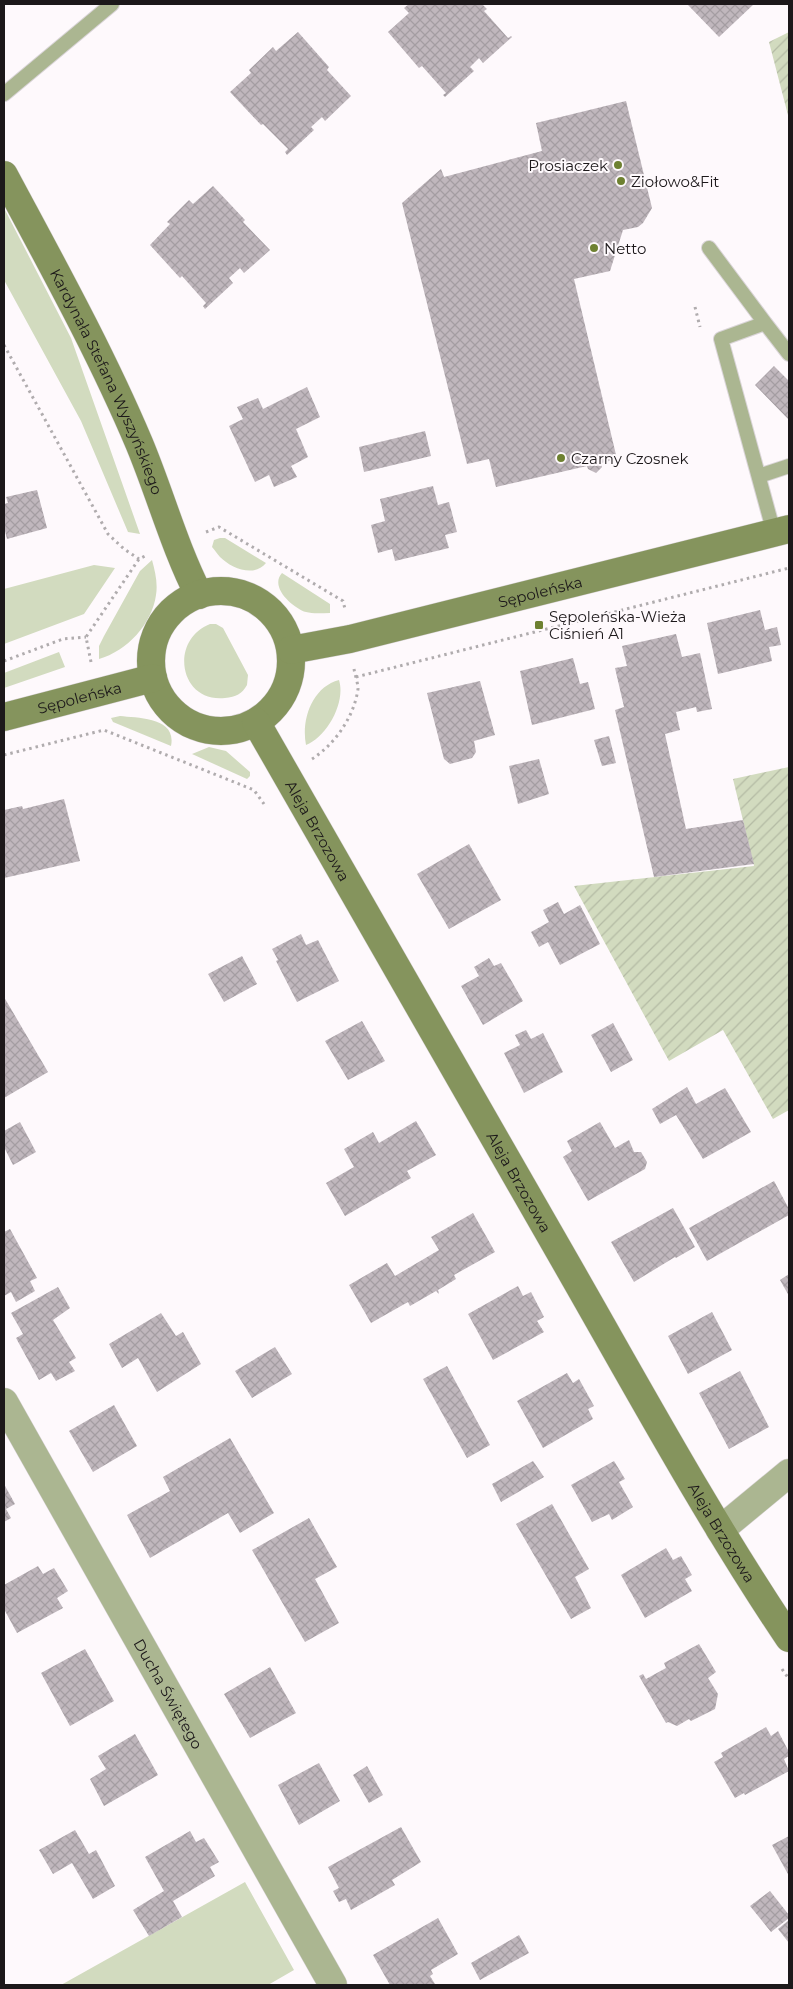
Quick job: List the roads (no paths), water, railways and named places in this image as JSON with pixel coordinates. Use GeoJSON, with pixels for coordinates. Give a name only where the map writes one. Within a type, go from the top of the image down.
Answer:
{"type":"FeatureCollection","features":[{"type":"Feature","properties":{"kind":"street","name":"Kardynała Stefana Wyszyńskiego"},"geometry":{"type":"LineString","coordinates":[[4,175],[87,331],[115,391],[139,444],[176,544],[199,595]]}},
{"type":"Feature","properties":{"kind":"street","name":"Sępoleńska"},"geometry":{"type":"LineString","coordinates":[[291,650],[350,639],[782,531]]}},
{"type":"Feature","properties":{"kind":"street"},"geometry":{"type":"LineString","coordinates":[[216,591],[232,592],[250,597],[269,609],[281,624],[291,650],[290,676],[282,696],[267,715],[256,722],[235,730],[216,731],[202,729],[177,716],[158,692],[153,678],[151,665],[155,637],[170,612],[183,602],[199,595],[216,591]]}},
{"type":"Feature","properties":{"kind":"street","name":"Sępoleńska"},"geometry":{"type":"LineString","coordinates":[[4,718],[153,678]]}},
{"type":"Feature","properties":{"kind":"street","name":"Aleja Brzozowa"},"geometry":{"type":"LineString","coordinates":[[256,722],[720,1530],[789,1638]]}},
{"type":"Feature","properties":{"kind":"street","name":"Ducha Świętego"},"geometry":{"type":"LineString","coordinates":[[4,1402],[333,1985]]}},
{"type":"Feature","properties":{"kind":"street"},"geometry":{"type":"LineString","coordinates":[[720,1530],[789,1473]]}},
{"type":"Feature","properties":{"kind":"lane"},"geometry":{"type":"LineString","coordinates":[[4,94],[112,4]]}},
{"type":"Feature","properties":{"kind":"lane"},"geometry":{"type":"LineString","coordinates":[[709,248],[764,324],[789,354]]}},
{"type":"Feature","properties":{"kind":"lane"},"geometry":{"type":"LineString","coordinates":[[764,324],[721,339],[759,476],[782,531]]}},
{"type":"Feature","properties":{"kind":"lane"},"geometry":{"type":"LineString","coordinates":[[759,476],[789,466]]}},
{"type":"Feature","properties":{"kind":"place","name":"Prosiaczek"},"geometry":{"type":"Point","coordinates":[618,165]}},
{"type":"Feature","properties":{"kind":"place","name":"Ziołowo&Fit"},"geometry":{"type":"Point","coordinates":[621,181]}},
{"type":"Feature","properties":{"kind":"place","name":"Netto"},"geometry":{"type":"Point","coordinates":[594,248]}},
{"type":"Feature","properties":{"kind":"place","name":"Czarny Czosnek"},"geometry":{"type":"Point","coordinates":[561,458]}},
{"type":"Feature","properties":{"kind":"place","name":"Sępoleńska-Wieża Ciśnień A1"},"geometry":{"type":"Point","coordinates":[539,625]}}]}
